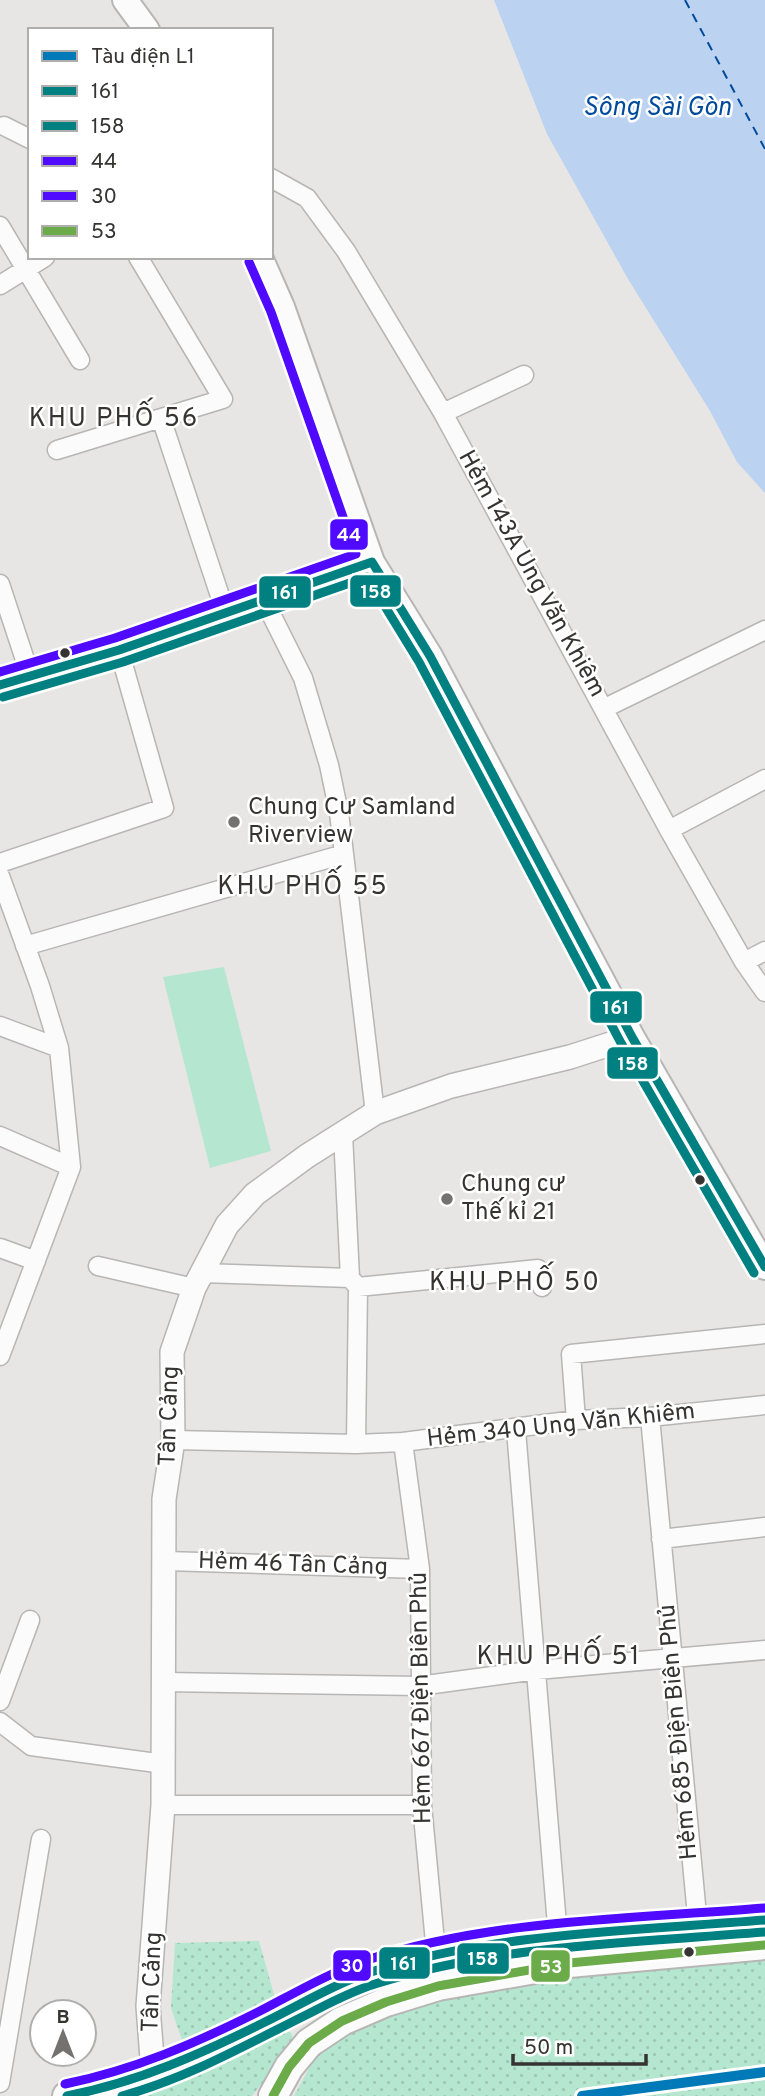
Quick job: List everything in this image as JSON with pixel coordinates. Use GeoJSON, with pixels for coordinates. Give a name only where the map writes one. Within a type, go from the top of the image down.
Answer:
{"type":"FeatureCollection","features":[{"type":"Feature","properties":{"kind":"main road"},"geometry":{"type":"LineString","coordinates":[[125,0],[146,28]]}},
{"type":"Feature","properties":{"kind":"main road"},"geometry":{"type":"LineString","coordinates":[[261,259],[282,307],[372,562],[430,656],[632,1037],[765,1267]]}},
{"type":"Feature","properties":{"kind":"main road"},"geometry":{"type":"LineString","coordinates":[[67,2096],[124,2084],[368,1972],[436,1953],[558,1937],[765,1920]]}},
{"type":"Feature","properties":{"kind":"main road"},"geometry":{"type":"LineString","coordinates":[[273,2096],[289,2067],[309,2043],[342,2021],[386,2002],[438,1986],[569,1963],[765,1945]]}},
{"type":"Feature","properties":{"kind":"main road"},"geometry":{"type":"LineString","coordinates":[[289,2010],[309,2043]]}},
{"type":"Feature","properties":{"kind":"street"},"geometry":{"type":"LineString","coordinates":[[4,126],[28,138]]}},
{"type":"Feature","properties":{"kind":"street","name":"Hẻm 143A Ung Văn Khiêm"},"geometry":{"type":"LineString","coordinates":[[273,179],[307,198],[346,251],[443,413],[669,830],[744,962],[765,992]]}},
{"type":"Feature","properties":{"kind":"street"},"geometry":{"type":"LineString","coordinates":[[0,226],[80,360]]}},
{"type":"Feature","properties":{"kind":"street"},"geometry":{"type":"LineString","coordinates":[[0,285],[42,259]]}},
{"type":"Feature","properties":{"kind":"street"},"geometry":{"type":"LineString","coordinates":[[57,450],[223,399],[139,259]]}},
{"type":"Feature","properties":{"kind":"street"},"geometry":{"type":"LineString","coordinates":[[443,413],[524,374]]}},
{"type":"Feature","properties":{"kind":"street"},"geometry":{"type":"LineString","coordinates":[[161,418],[225,611]]}},
{"type":"Feature","properties":{"kind":"street"},"geometry":{"type":"LineString","coordinates":[[0,685],[119,650],[372,562]]}},
{"type":"Feature","properties":{"kind":"street"},"geometry":{"type":"LineString","coordinates":[[0,584],[30,675]]}},
{"type":"Feature","properties":{"kind":"street"},"geometry":{"type":"LineString","coordinates":[[264,600],[303,678],[329,765],[339,813],[375,1113]]}},
{"type":"Feature","properties":{"kind":"street"},"geometry":{"type":"LineString","coordinates":[[605,708],[765,630]]}},
{"type":"Feature","properties":{"kind":"street"},"geometry":{"type":"LineString","coordinates":[[0,863],[164,808],[119,650]]}},
{"type":"Feature","properties":{"kind":"street"},"geometry":{"type":"LineString","coordinates":[[669,830],[765,779]]}},
{"type":"Feature","properties":{"kind":"street"},"geometry":{"type":"LineString","coordinates":[[25,946],[344,854]]}},
{"type":"Feature","properties":{"kind":"street"},"geometry":{"type":"LineString","coordinates":[[0,876],[59,1048],[71,1167],[2,1347]]}},
{"type":"Feature","properties":{"kind":"street"},"geometry":{"type":"LineString","coordinates":[[744,962],[765,951]]}},
{"type":"Feature","properties":{"kind":"street"},"geometry":{"type":"LineString","coordinates":[[0,1026],[59,1048]]}},
{"type":"Feature","properties":{"kind":"street","name":"Tân Cảng"},"geometry":{"type":"LineString","coordinates":[[153,2072],[148,2006],[163,1805],[166,1561],[164,1499],[173,1440],[172,1352],[197,1280],[227,1225],[255,1194],[375,1113],[451,1086],[570,1057],[632,1037]]}},
{"type":"Feature","properties":{"kind":"street"},"geometry":{"type":"LineString","coordinates":[[343,1134],[354,1283],[356,1444]]}},
{"type":"Feature","properties":{"kind":"street"},"geometry":{"type":"LineString","coordinates":[[0,1136],[71,1167]]}},
{"type":"Feature","properties":{"kind":"street"},"geometry":{"type":"LineString","coordinates":[[0,1248],[36,1261]]}},
{"type":"Feature","properties":{"kind":"street"},"geometry":{"type":"LineString","coordinates":[[98,1266],[197,1280],[354,1283],[538,1269],[542,1287]]}},
{"type":"Feature","properties":{"kind":"street"},"geometry":{"type":"LineString","coordinates":[[576,1420],[570,1354],[765,1334]]}},
{"type":"Feature","properties":{"kind":"street","name":"Hẻm 340 Ung Văn Khiêm"},"geometry":{"type":"LineString","coordinates":[[173,1440],[403,1443],[576,1420],[650,1417],[765,1405]]}},
{"type":"Feature","properties":{"kind":"street","name":"Hẻm 685 Điện Biên Phủ"},"geometry":{"type":"LineString","coordinates":[[650,1417],[698,1926]]}},
{"type":"Feature","properties":{"kind":"street"},"geometry":{"type":"LineString","coordinates":[[516,1430],[558,1937]]}},
{"type":"Feature","properties":{"kind":"street","name":"Hẻm 667 Điện Biên Phủ"},"geometry":{"type":"LineString","coordinates":[[403,1443],[420,1569],[422,1805],[436,1953]]}},
{"type":"Feature","properties":{"kind":"street"},"geometry":{"type":"LineString","coordinates":[[661,1539],[765,1527]]}},
{"type":"Feature","properties":{"kind":"street","name":"Hẻm 46 Tân Cảng"},"geometry":{"type":"LineString","coordinates":[[166,1561],[420,1569]]}},
{"type":"Feature","properties":{"kind":"street"},"geometry":{"type":"LineString","coordinates":[[0,1702],[30,1620]]}},
{"type":"Feature","properties":{"kind":"street"},"geometry":{"type":"LineString","coordinates":[[165,1682],[419,1686],[537,1670],[765,1650]]}},
{"type":"Feature","properties":{"kind":"street"},"geometry":{"type":"LineString","coordinates":[[0,1722],[31,1746],[164,1764]]}},
{"type":"Feature","properties":{"kind":"street"},"geometry":{"type":"LineString","coordinates":[[163,1805],[422,1805]]}},
{"type":"Feature","properties":{"kind":"street"},"geometry":{"type":"LineString","coordinates":[[0,2083],[41,1839]]}},
{"type":"Feature","properties":{"kind":"green space"},"geometry":{"type":"Polygon","coordinates":[[[224,967],[271,1151],[210,1168],[163,977],[224,967]]]}},
{"type":"Feature","properties":{"kind":"green space"},"geometry":{"type":"Polygon","coordinates":[[[259,1941],[275,1998],[182,2040],[171,2008],[175,1943],[259,1941]]]}},
{"type":"Feature","properties":{"kind":"green space"},"geometry":{"type":"Polygon","coordinates":[[[765,1960],[765,2096],[294,2096],[318,2052],[368,2023],[436,2001],[547,1979],[656,1967],[765,1960]]]}},
{"type":"Feature","properties":{"kind":"green space"},"geometry":{"type":"Polygon","coordinates":[[[284,2027],[291,2033],[294,2042],[252,2096],[125,2096],[284,2027]]]}},
{"type":"Feature","properties":{"kind":"water","name":"Sông Sài Gòn"},"geometry":{"type":"Polygon","coordinates":[[[494,0],[765,0],[765,493],[737,462],[710,411],[628,279],[547,134],[494,0]]]}},
{"type":"Feature","properties":{"kind":"ferry route"},"geometry":{"type":"LineString","coordinates":[[685,0],[765,149]]}},
{"type":"Feature","properties":{"kind":"metro line","name":"L1"},"geometry":{"type":"LineString","coordinates":[[582,2096],[765,2072]]}},
{"type":"Feature","properties":{"kind":"transit line","name":"44"},"geometry":{"type":"LineString","coordinates":[[0,672],[115,638],[356,554],[271,312],[249,262]]}},
{"type":"Feature","properties":{"kind":"transit line","name":"161"},"geometry":{"type":"LineString","coordinates":[[0,685],[119,650],[372,562],[430,656],[632,1037],[765,1267]]}},
{"type":"Feature","properties":{"kind":"transit line","name":"158"},"geometry":{"type":"LineString","coordinates":[[3,697],[123,662],[367,577],[419,662],[621,1043],[754,1273]]}},
{"type":"Feature","properties":{"kind":"transit line","name":"30"},"geometry":{"type":"LineString","coordinates":[[65,2084],[116,2071],[188,2045],[337,1972],[412,1947],[562,1923],[764,1908]]}},
{"type":"Feature","properties":{"kind":"transit line","name":"161"},"geometry":{"type":"LineString","coordinates":[[67,2096],[119,2083],[169,2066],[241,2034],[344,1982],[419,1959],[566,1935],[765,1920]]}},
{"type":"Feature","properties":{"kind":"transit line","name":"158"},"geometry":{"type":"LineString","coordinates":[[122,2096],[169,2081],[356,1991],[423,1971],[568,1947],[765,1932]]}},
{"type":"Feature","properties":{"kind":"transit line","name":"53"},"geometry":{"type":"LineString","coordinates":[[273,2096],[289,2067],[309,2043],[342,2021],[386,2002],[438,1986],[569,1963],[765,1945]]}},
{"type":"Feature","properties":{"kind":"place","name":"Chung Cư Samland Riverview"},"geometry":{"type":"Point","coordinates":[234,822]}},
{"type":"Feature","properties":{"kind":"place","name":"Chung cư Thế kỉ 21"},"geometry":{"type":"Point","coordinates":[447,1199]}},
{"type":"Feature","properties":{"kind":"district","name":"KHU PHỐ 56"},"geometry":{"type":"Point","coordinates":[114,419]}},
{"type":"Feature","properties":{"kind":"district","name":"KHU PHỐ 55"},"geometry":{"type":"Point","coordinates":[303,887]}},
{"type":"Feature","properties":{"kind":"district","name":"KHU PHỐ 50"},"geometry":{"type":"Point","coordinates":[515,1283]}},
{"type":"Feature","properties":{"kind":"district","name":"KHU PHỐ 51"},"geometry":{"type":"Point","coordinates":[559,1657]}}]}
